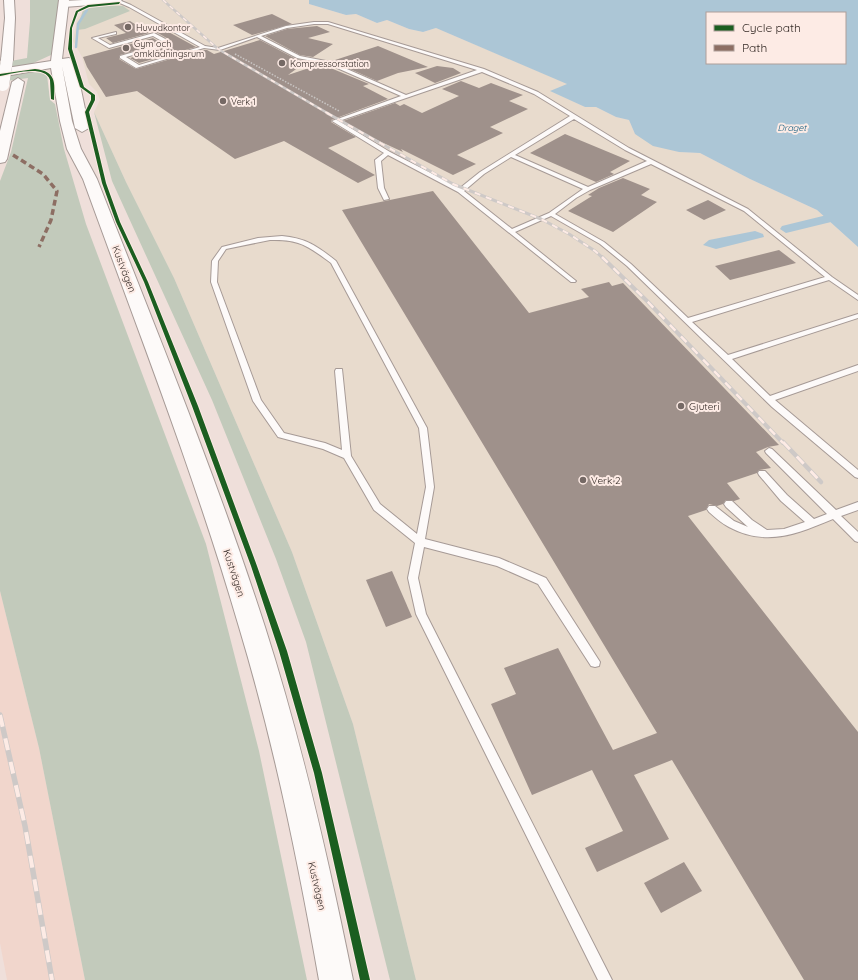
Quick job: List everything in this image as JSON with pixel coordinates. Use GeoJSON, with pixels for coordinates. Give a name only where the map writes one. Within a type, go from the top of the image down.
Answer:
{"type":"FeatureCollection","features":[{"type":"Feature","properties":{"kind":"main road"},"geometry":{"type":"LineString","coordinates":[[0,99],[7,60],[10,18],[9,0]]}},
{"type":"Feature","properties":{"kind":"main road","name":"Kustvägen"},"geometry":{"type":"LineString","coordinates":[[68,2],[57,45],[63,62],[66,121],[74,149],[90,179],[179,415],[253,628],[285,746],[326,927],[336,980]]}},
{"type":"Feature","properties":{"kind":"main road"},"geometry":{"type":"LineString","coordinates":[[0,159],[18,82],[21,58]]}},
{"type":"Feature","properties":{"kind":"main road"},"geometry":{"type":"LineString","coordinates":[[0,72],[63,62]]}},
{"type":"Feature","properties":{"kind":"street"},"geometry":{"type":"LineString","coordinates":[[68,2],[117,0]]}},
{"type":"Feature","properties":{"kind":"lane"},"geometry":{"type":"LineString","coordinates":[[117,0],[204,47],[218,49],[300,24],[314,22],[328,23],[482,70],[536,93],[627,149],[746,210],[830,278],[858,298]]}},
{"type":"Feature","properties":{"kind":"lane"},"geometry":{"type":"LineString","coordinates":[[114,33],[94,38],[109,47],[154,34],[169,43],[122,56],[138,67],[204,47]]}},
{"type":"Feature","properties":{"kind":"lane"},"geometry":{"type":"LineString","coordinates":[[258,36],[299,56],[329,63],[404,96]]}},
{"type":"Feature","properties":{"kind":"lane"},"geometry":{"type":"LineString","coordinates":[[482,70],[335,120],[388,153],[460,191],[573,281]]}},
{"type":"Feature","properties":{"kind":"lane"},"geometry":{"type":"LineString","coordinates":[[460,191],[482,173],[573,117]]}},
{"type":"Feature","properties":{"kind":"lane"},"geometry":{"type":"LineString","coordinates":[[386,199],[381,188],[378,160],[388,153]]}},
{"type":"Feature","properties":{"kind":"lane"},"geometry":{"type":"LineString","coordinates":[[511,156],[588,189]]}},
{"type":"Feature","properties":{"kind":"lane"},"geometry":{"type":"LineString","coordinates":[[510,232],[551,214],[574,197],[588,189],[652,161]]}},
{"type":"Feature","properties":{"kind":"lane"},"geometry":{"type":"LineString","coordinates":[[551,214],[602,243],[629,265],[769,399],[858,475]]}},
{"type":"Feature","properties":{"kind":"lane"},"geometry":{"type":"LineString","coordinates":[[347,456],[325,446],[281,435],[257,401],[214,282],[215,261],[224,248],[250,242],[288,238],[313,246],[334,262],[423,428],[430,487],[413,578],[421,614],[605,980]]}},
{"type":"Feature","properties":{"kind":"lane"},"geometry":{"type":"LineString","coordinates":[[686,321],[830,278]]}},
{"type":"Feature","properties":{"kind":"lane"},"geometry":{"type":"LineString","coordinates":[[727,358],[858,316]]}},
{"type":"Feature","properties":{"kind":"lane"},"geometry":{"type":"LineString","coordinates":[[769,399],[858,368]]}},
{"type":"Feature","properties":{"kind":"lane"},"geometry":{"type":"LineString","coordinates":[[339,371],[347,456],[377,507],[420,542],[499,562],[542,581],[594,662]]}},
{"type":"Feature","properties":{"kind":"lane"},"geometry":{"type":"LineString","coordinates":[[769,451],[858,538]]}},
{"type":"Feature","properties":{"kind":"lane"},"geometry":{"type":"LineString","coordinates":[[762,473],[784,498],[812,523]]}},
{"type":"Feature","properties":{"kind":"lane"},"geometry":{"type":"LineString","coordinates":[[729,504],[749,523],[768,535]]}},
{"type":"Feature","properties":{"kind":"lane"},"geometry":{"type":"LineString","coordinates":[[712,509],[724,520],[742,531],[768,535],[790,533],[834,514],[858,506]]}},
{"type":"Feature","properties":{"kind":"shaded area"},"geometry":{"type":"Polygon","coordinates":[[[130,0],[309,0],[309,4],[346,15],[356,14],[377,23],[387,20],[409,29],[423,32],[436,28],[568,84],[551,91],[585,107],[596,107],[616,117],[629,120],[635,134],[679,152],[700,153],[750,179],[817,210],[858,247],[858,980],[416,980],[353,724],[292,552],[174,278],[126,182],[94,112],[100,100],[97,92],[89,84],[82,57],[73,41],[77,19],[88,6],[130,0]]]}},
{"type":"Feature","properties":{"kind":"shaded area"},"geometry":{"type":"Polygon","coordinates":[[[0,591],[39,748],[85,980],[7,980],[0,943],[0,591]]]}},
{"type":"Feature","properties":{"kind":"green space"},"geometry":{"type":"Polygon","coordinates":[[[30,0],[60,0],[51,55],[29,65],[0,70],[0,63],[27,58],[30,0]]]}},
{"type":"Feature","properties":{"kind":"green space"},"geometry":{"type":"Polygon","coordinates":[[[93,5],[123,6],[130,11],[85,29],[77,30],[83,10],[93,5]]]}},
{"type":"Feature","properties":{"kind":"green space"},"geometry":{"type":"Polygon","coordinates":[[[33,72],[45,73],[47,75],[50,100],[55,104],[64,149],[86,224],[206,544],[259,751],[307,980],[85,980],[39,748],[0,591],[0,181],[11,152],[28,78],[0,82],[0,77],[33,72]]]}},
{"type":"Feature","properties":{"kind":"green space"},"geometry":{"type":"Polygon","coordinates":[[[94,112],[126,182],[174,278],[292,552],[353,724],[416,980],[390,980],[306,642],[276,559],[212,400],[112,181],[94,112]]]}},
{"type":"Feature","properties":{"kind":"water","name":"Draget"},"geometry":{"type":"Polygon","coordinates":[[[309,0],[858,0],[858,247],[817,210],[750,179],[700,153],[679,152],[653,146],[635,134],[629,120],[616,117],[596,107],[585,107],[550,91],[567,84],[436,28],[423,32],[409,29],[387,20],[377,23],[356,14],[346,15],[309,4],[309,0]]]}},
{"type":"Feature","properties":{"kind":"water"},"geometry":{"type":"Polygon","coordinates":[[[755,231],[763,234],[764,237],[716,249],[703,245],[709,240],[755,231]]]}},
{"type":"Feature","properties":{"kind":"building"},"geometry":{"type":"Polygon","coordinates":[[[272,14],[292,24],[252,35],[233,25],[272,14]]]}},
{"type":"Feature","properties":{"kind":"building"},"geometry":{"type":"Polygon","coordinates":[[[130,21],[149,33],[113,43],[106,38],[126,33],[114,25],[130,21]]]}},
{"type":"Feature","properties":{"kind":"building"},"geometry":{"type":"Polygon","coordinates":[[[317,26],[330,32],[308,38],[333,44],[313,57],[300,55],[265,36],[287,29],[317,26]]]}},
{"type":"Feature","properties":{"kind":"building"},"geometry":{"type":"Polygon","coordinates":[[[165,30],[196,47],[139,63],[130,58],[172,45],[172,41],[156,32],[165,30]]]}},
{"type":"Feature","properties":{"kind":"building"},"geometry":{"type":"Polygon","coordinates":[[[153,38],[161,43],[120,55],[119,59],[136,69],[202,50],[207,50],[214,54],[260,40],[296,59],[307,61],[288,75],[321,64],[369,84],[363,86],[388,99],[331,120],[331,122],[356,137],[328,148],[375,175],[358,183],[284,141],[235,159],[137,91],[106,97],[87,67],[83,57],[153,38]]]}},
{"type":"Feature","properties":{"kind":"building"},"geometry":{"type":"Polygon","coordinates":[[[378,46],[428,67],[398,73],[377,81],[332,61],[378,46]]]}},
{"type":"Feature","properties":{"kind":"building"},"geometry":{"type":"Polygon","coordinates":[[[437,66],[453,68],[461,73],[435,83],[415,73],[437,66]]]}},
{"type":"Feature","properties":{"kind":"building"},"geometry":{"type":"Polygon","coordinates":[[[461,81],[479,88],[491,83],[523,95],[509,101],[528,109],[490,127],[503,133],[457,155],[476,164],[453,175],[401,149],[403,152],[364,134],[343,121],[395,103],[400,106],[404,104],[422,113],[459,96],[442,89],[461,81]]]}},
{"type":"Feature","properties":{"kind":"building"},"geometry":{"type":"Polygon","coordinates":[[[565,134],[630,161],[610,172],[614,174],[596,182],[530,153],[565,134]]]}},
{"type":"Feature","properties":{"kind":"building"},"geometry":{"type":"Polygon","coordinates":[[[623,178],[650,189],[641,195],[657,202],[613,232],[568,211],[592,196],[588,195],[599,188],[623,178]]]}},
{"type":"Feature","properties":{"kind":"building","name":"Verk 2"},"geometry":{"type":"Polygon","coordinates":[[[433,191],[529,313],[589,297],[581,289],[609,282],[612,286],[623,283],[779,445],[768,447],[756,452],[771,468],[759,470],[757,473],[727,483],[740,499],[734,501],[726,500],[723,504],[717,506],[709,504],[706,510],[688,516],[858,732],[858,980],[804,980],[672,760],[634,775],[669,839],[597,872],[585,848],[623,831],[592,770],[532,795],[491,704],[516,694],[504,668],[558,648],[613,750],[657,733],[342,210],[433,191]]]}},
{"type":"Feature","properties":{"kind":"building"},"geometry":{"type":"Polygon","coordinates":[[[708,200],[726,210],[704,220],[686,210],[708,200]]]}},
{"type":"Feature","properties":{"kind":"building"},"geometry":{"type":"Polygon","coordinates":[[[779,250],[796,263],[730,280],[715,266],[779,250]]]}},
{"type":"Feature","properties":{"kind":"building"},"geometry":{"type":"Polygon","coordinates":[[[392,571],[412,617],[386,627],[366,580],[392,571]]]}},
{"type":"Feature","properties":{"kind":"building"},"geometry":{"type":"Polygon","coordinates":[[[684,862],[702,891],[661,913],[644,883],[684,862]]]}},
{"type":"Feature","properties":{"kind":"waterway"},"geometry":{"type":"LineString","coordinates":[[76,47],[78,24],[87,10]]}},
{"type":"Feature","properties":{"kind":"waterway"},"geometry":{"type":"LineString","coordinates":[[786,229],[827,219]]}},
{"type":"Feature","properties":{"kind":"railway"},"geometry":{"type":"LineString","coordinates":[[163,0],[218,49],[329,114]]}},
{"type":"Feature","properties":{"kind":"railway"},"geometry":{"type":"LineString","coordinates":[[327,113],[453,184],[541,219],[569,234],[603,258]]}},
{"type":"Feature","properties":{"kind":"railway"},"geometry":{"type":"LineString","coordinates":[[602,257],[648,302],[783,443]]}},
{"type":"Feature","properties":{"kind":"railway"},"geometry":{"type":"LineString","coordinates":[[783,442],[821,482]]}},
{"type":"Feature","properties":{"kind":"railway"},"geometry":{"type":"LineString","coordinates":[[0,715],[25,826],[52,980]]}},
{"type":"Feature","properties":{"kind":"marked path"},"geometry":{"type":"LineString","coordinates":[[13,155],[43,174],[57,191],[51,220],[39,247]]}},
{"type":"Feature","properties":{"kind":"cycle path"},"geometry":{"type":"LineString","coordinates":[[119,3],[88,6],[77,12],[71,28],[70,49],[82,87],[93,95],[93,100],[87,112],[104,183],[118,222],[146,282],[195,406],[254,566],[283,651],[318,773],[365,980]]}},
{"type":"Feature","properties":{"kind":"cycle path"},"geometry":{"type":"LineString","coordinates":[[0,75],[35,70],[48,73],[52,80],[53,99]]}},
{"type":"Feature","properties":{"kind":"place","name":"Huvudkontor"},"geometry":{"type":"Point","coordinates":[128,27]}},
{"type":"Feature","properties":{"kind":"place","name":"Gym och omklädningsrum"},"geometry":{"type":"Point","coordinates":[126,48]}},
{"type":"Feature","properties":{"kind":"place","name":"Kompressorstation"},"geometry":{"type":"Point","coordinates":[282,63]}},
{"type":"Feature","properties":{"kind":"place","name":"Verk 1"},"geometry":{"type":"Point","coordinates":[223,101]}},
{"type":"Feature","properties":{"kind":"place","name":"Gjuteri"},"geometry":{"type":"Point","coordinates":[681,406]}},
{"type":"Feature","properties":{"kind":"place","name":"Verk 2"},"geometry":{"type":"Point","coordinates":[583,480]}}]}
